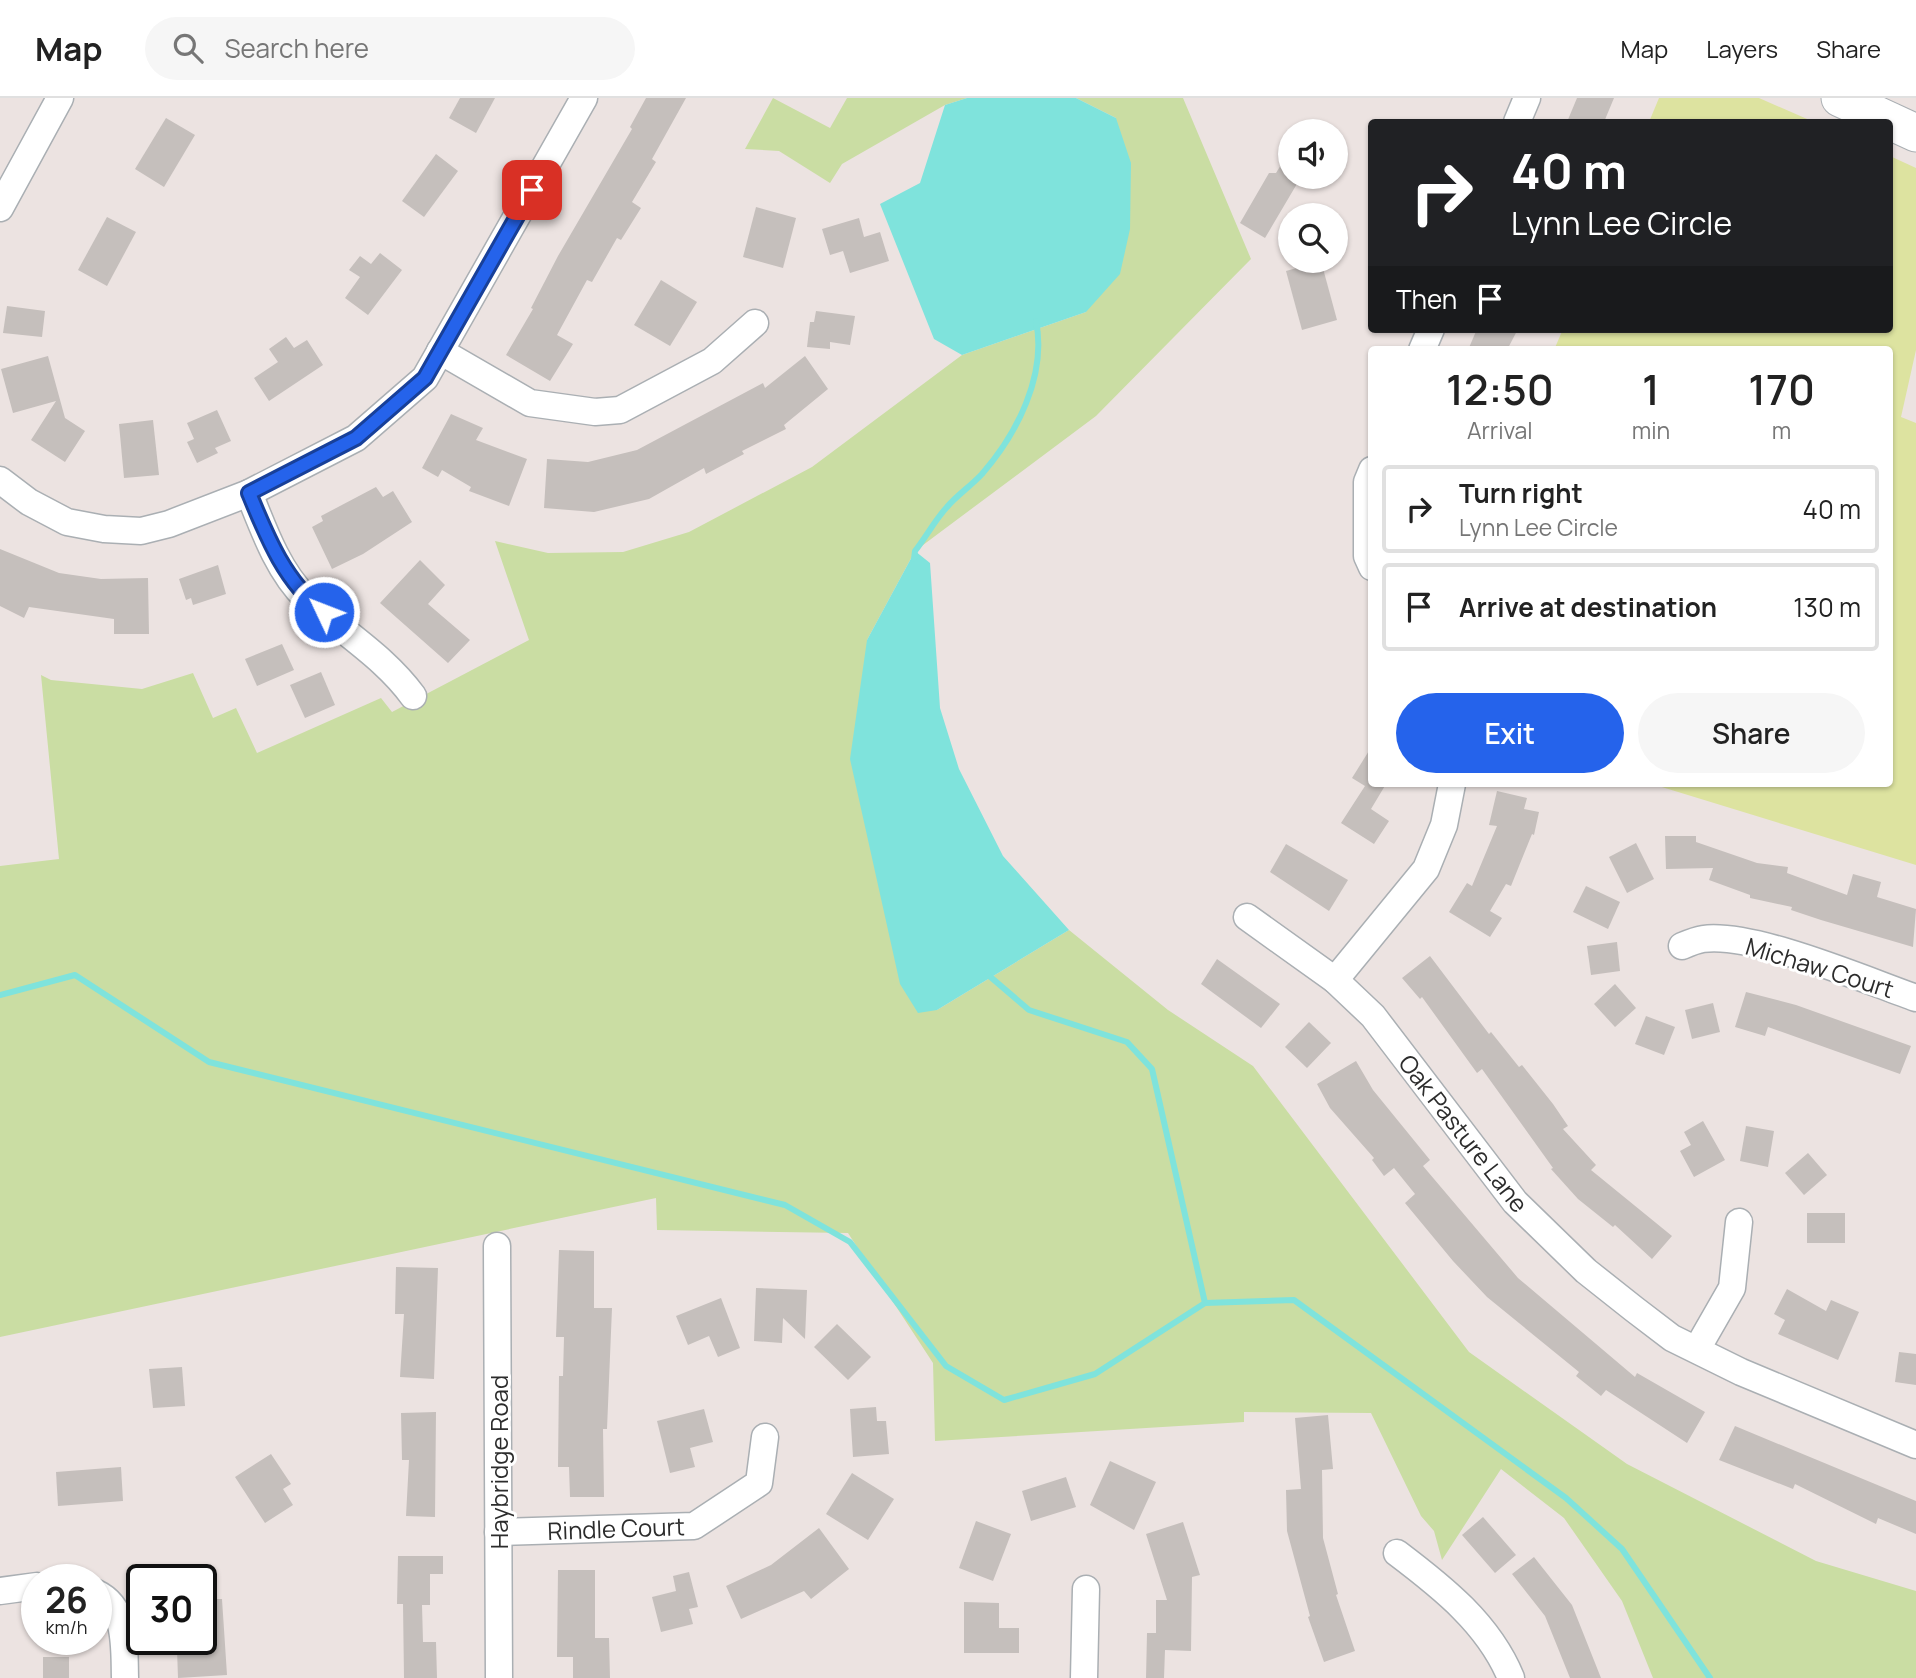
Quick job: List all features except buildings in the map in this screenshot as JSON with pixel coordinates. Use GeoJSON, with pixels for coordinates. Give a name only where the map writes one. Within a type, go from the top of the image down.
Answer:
{"type":"FeatureCollection","features":[{"type":"Feature","properties":{"kind":"main road"},"geometry":{"type":"LineString","coordinates":[[1840,98],[1886,119]]}},
{"type":"Feature","properties":{"kind":"main road"},"geometry":{"type":"LineString","coordinates":[[1893,122],[1916,133]]}},
{"type":"Feature","properties":{"kind":"street"},"geometry":{"type":"LineString","coordinates":[[0,208],[60,98]]}},
{"type":"Feature","properties":{"kind":"street"},"geometry":{"type":"LineString","coordinates":[[0,480],[29,502],[67,522],[104,529],[141,531],[169,524],[249,493],[356,438],[425,378],[584,98]]}},
{"type":"Feature","properties":{"kind":"street"},"geometry":{"type":"LineString","coordinates":[[1518,119],[1527,98]]}},
{"type":"Feature","properties":{"kind":"street"},"geometry":{"type":"LineString","coordinates":[[440,351],[530,403],[595,412],[620,410],[712,361],[755,323]]}},
{"type":"Feature","properties":{"kind":"street"},"geometry":{"type":"LineString","coordinates":[[1368,480],[1368,558]]}},
{"type":"Feature","properties":{"kind":"street"},"geometry":{"type":"LineString","coordinates":[[249,493],[272,547],[304,596],[394,670],[413,696]]}},
{"type":"Feature","properties":{"kind":"street"},"geometry":{"type":"LineString","coordinates":[[1335,980],[1426,869],[1444,825],[1451,787]]}},
{"type":"Feature","properties":{"kind":"street","name":"Oak Pasture Lane"},"geometry":{"type":"LineString","coordinates":[[1247,917],[1335,980],[1373,1016],[1515,1202],[1586,1271],[1672,1338],[1741,1372],[1916,1445]]}},
{"type":"Feature","properties":{"kind":"street","name":"Michaw Court"},"geometry":{"type":"LineString","coordinates":[[1682,946],[1701,939],[1727,939],[1793,955],[1916,998]]}},
{"type":"Feature","properties":{"kind":"street"},"geometry":{"type":"LineString","coordinates":[[1696,1349],[1731,1288],[1739,1222]]}},
{"type":"Feature","properties":{"kind":"street","name":"Haybridge Road"},"geometry":{"type":"LineString","coordinates":[[498,1246],[499,1678]]}},
{"type":"Feature","properties":{"kind":"street","name":"Rindle Court"},"geometry":{"type":"LineString","coordinates":[[498,1532],[694,1526],[759,1483],[765,1437]]}},
{"type":"Feature","properties":{"kind":"street"},"geometry":{"type":"LineString","coordinates":[[1397,1553],[1441,1586],[1468,1613],[1501,1657],[1511,1678]]}},
{"type":"Feature","properties":{"kind":"street"},"geometry":{"type":"LineString","coordinates":[[0,1591],[21,1588]]}},
{"type":"Feature","properties":{"kind":"street"},"geometry":{"type":"LineString","coordinates":[[1084,1678],[1086,1589]]}},
{"type":"Feature","properties":{"kind":"street"},"geometry":{"type":"LineString","coordinates":[[112,1608],[120,1621],[125,1678]]}},
{"type":"Feature","properties":{"kind":"green space"},"geometry":{"type":"Polygon","coordinates":[[[773,98],[830,128],[847,98],[967,98],[945,105],[842,164],[830,183],[779,151],[745,149],[773,98]]]}},
{"type":"Feature","properties":{"kind":"green space"},"geometry":{"type":"Polygon","coordinates":[[[1076,98],[1183,98],[1251,259],[1096,416],[915,551],[867,640],[937,1010],[1069,930],[1168,1010],[1253,1066],[1469,1352],[1627,1464],[1816,1561],[1916,1591],[1916,1678],[1653,1678],[1622,1601],[1564,1518],[1501,1469],[1442,1560],[1434,1531],[1421,1516],[1371,1413],[1244,1412],[1244,1422],[935,1441],[933,1363],[848,1233],[657,1230],[656,1198],[0,1337],[0,866],[59,859],[41,675],[51,680],[142,689],[193,673],[213,718],[236,708],[257,753],[381,698],[392,712],[529,640],[495,541],[548,553],[623,552],[689,532],[812,467],[962,355],[1086,312],[1116,118],[1076,98]]]}},
{"type":"Feature","properties":{"kind":"green space"},"geometry":{"type":"Polygon","coordinates":[[[1659,98],[1759,98],[1807,119],[1650,119],[1659,98]]]}},
{"type":"Feature","properties":{"kind":"green space"},"geometry":{"type":"Polygon","coordinates":[[[1893,157],[1916,168],[1916,350],[1901,417],[1916,423],[1916,865],[1662,787],[1893,787],[1893,346],[1556,346],[1561,333],[1893,333],[1893,157]]]}},
{"type":"Feature","properties":{"kind":"water"},"geometry":{"type":"Polygon","coordinates":[[[967,98],[1076,98],[1116,118],[1131,163],[1130,229],[1120,274],[1086,312],[962,355],[934,339],[880,204],[920,183],[945,105],[967,98]]]}},
{"type":"Feature","properties":{"kind":"water"},"geometry":{"type":"Polygon","coordinates":[[[915,551],[930,563],[940,708],[959,769],[1003,856],[1069,930],[937,1010],[918,1013],[900,984],[850,759],[867,640],[915,551]]]}},
{"type":"Feature","properties":{"kind":"waterway"},"geometry":{"type":"LineString","coordinates":[[914,559],[915,551],[938,517],[982,474],[1007,441],[1017,422],[1033,383],[1037,362],[1036,321]]}},
{"type":"Feature","properties":{"kind":"waterway"},"geometry":{"type":"LineString","coordinates":[[987,974],[1029,1010],[1127,1042],[1152,1069],[1205,1303]]}},
{"type":"Feature","properties":{"kind":"waterway"},"geometry":{"type":"LineString","coordinates":[[0,995],[75,975],[209,1062],[785,1205],[850,1242],[946,1366],[1004,1400],[1095,1374],[1205,1303],[1294,1300],[1566,1498],[1622,1549],[1710,1678]]}},
{"type":"Feature","properties":{"kind":"route"},"geometry":{"type":"LineString","coordinates":[[324,612],[304,596],[272,547],[249,493],[356,438],[425,378],[532,190]]}}]}
